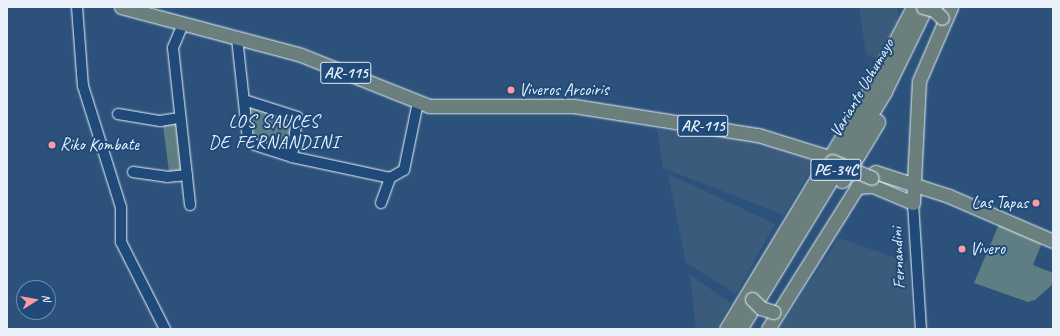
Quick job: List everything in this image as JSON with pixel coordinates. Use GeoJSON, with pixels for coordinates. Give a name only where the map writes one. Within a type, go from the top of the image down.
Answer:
{"type":"FeatureCollection","features":[{"type":"Feature","properties":{"kind":"highway","name":"Variante Uchumayo"},"geometry":{"type":"LineString","coordinates":[[738,329],[884,91],[917,7]]}},
{"type":"Feature","properties":{"kind":"highway","name":"Variante Uchumayo"},"geometry":{"type":"LineString","coordinates":[[749,329],[894,94],[940,16]]}},
{"type":"Feature","properties":{"kind":"main road","name":"AR-115"},"geometry":{"type":"LineString","coordinates":[[122,7],[301,56],[418,102],[440,107],[574,106],[758,135],[832,158]]}},
{"type":"Feature","properties":{"kind":"main road"},"geometry":{"type":"LineString","coordinates":[[917,7],[934,10],[940,16]]}},
{"type":"Feature","properties":{"kind":"main road","name":"Variante Uchumayo"},"geometry":{"type":"LineString","coordinates":[[726,329],[750,294],[832,158],[917,7]]}},
{"type":"Feature","properties":{"kind":"main road"},"geometry":{"type":"LineString","coordinates":[[914,194],[919,81],[940,16],[951,7]]}},
{"type":"Feature","properties":{"kind":"main road"},"geometry":{"type":"LineString","coordinates":[[832,158],[874,175],[914,194]]}},
{"type":"Feature","properties":{"kind":"main road"},"geometry":{"type":"LineString","coordinates":[[768,329],[777,310],[857,187],[873,186],[914,194],[932,190],[1053,241]]}},
{"type":"Feature","properties":{"kind":"main road"},"geometry":{"type":"LineString","coordinates":[[750,294],[760,308],[777,310]]}},
{"type":"Feature","properties":{"kind":"street"},"geometry":{"type":"LineString","coordinates":[[77,7],[83,86],[121,207],[121,242],[165,329]]}},
{"type":"Feature","properties":{"kind":"street"},"geometry":{"type":"LineString","coordinates":[[183,24],[173,48],[190,205]]}},
{"type":"Feature","properties":{"kind":"street"},"geometry":{"type":"LineString","coordinates":[[237,38],[250,143],[292,157],[390,178],[404,170],[418,102]]}},
{"type":"Feature","properties":{"kind":"street"},"geometry":{"type":"LineString","coordinates":[[244,100],[297,117],[292,157]]}},
{"type":"Feature","properties":{"kind":"street"},"geometry":{"type":"LineString","coordinates":[[118,114],[160,121],[180,118]]}},
{"type":"Feature","properties":{"kind":"street"},"geometry":{"type":"LineString","coordinates":[[133,172],[167,177],[187,175]]}},
{"type":"Feature","properties":{"kind":"street"},"geometry":{"type":"LineString","coordinates":[[382,203],[390,178]]}},
{"type":"Feature","properties":{"kind":"street","name":"Fernandini"},"geometry":{"type":"LineString","coordinates":[[914,194],[921,329]]}},
{"type":"Feature","properties":{"kind":"shaded area"},"geometry":{"type":"Polygon","coordinates":[[[859,7],[898,7],[898,19],[878,60],[866,54],[859,7]]]}},
{"type":"Feature","properties":{"kind":"shaded area"},"geometry":{"type":"Polygon","coordinates":[[[657,129],[767,140],[817,159],[784,215],[663,168],[657,129]]]}},
{"type":"Feature","properties":{"kind":"shaded area"},"geometry":{"type":"Polygon","coordinates":[[[668,174],[775,224],[736,294],[686,263],[668,174]]]}},
{"type":"Feature","properties":{"kind":"shaded area"},"geometry":{"type":"Polygon","coordinates":[[[839,238],[908,262],[913,329],[779,329],[839,238]]]}},
{"type":"Feature","properties":{"kind":"shaded area"},"geometry":{"type":"Polygon","coordinates":[[[690,275],[731,303],[716,329],[696,329],[690,275]]]}},
{"type":"Feature","properties":{"kind":"green space"},"geometry":{"type":"Polygon","coordinates":[[[252,106],[294,119],[290,152],[253,141],[249,108],[252,106]]]}},
{"type":"Feature","properties":{"kind":"green space"},"geometry":{"type":"Polygon","coordinates":[[[177,123],[183,171],[169,172],[163,125],[177,123]]]}},
{"type":"Feature","properties":{"kind":"green space"},"geometry":{"type":"Polygon","coordinates":[[[999,224],[1042,243],[1033,265],[1053,273],[1053,280],[1051,286],[1035,300],[1028,302],[974,283],[999,224]]]}},
{"type":"Feature","properties":{"kind":"place","name":"Viveros Arcoiris"},"geometry":{"type":"Point","coordinates":[511,90]}},
{"type":"Feature","properties":{"kind":"place","name":"Riko Kombate"},"geometry":{"type":"Point","coordinates":[52,145]}},
{"type":"Feature","properties":{"kind":"place","name":"Las Tapas"},"geometry":{"type":"Point","coordinates":[1036,203]}},
{"type":"Feature","properties":{"kind":"place","name":"Vivero"},"geometry":{"type":"Point","coordinates":[962,249]}},
{"type":"Feature","properties":{"kind":"district","name":"LOS SAUCES DE FERNANDINI"},"geometry":{"type":"Point","coordinates":[274,132]}}]}
